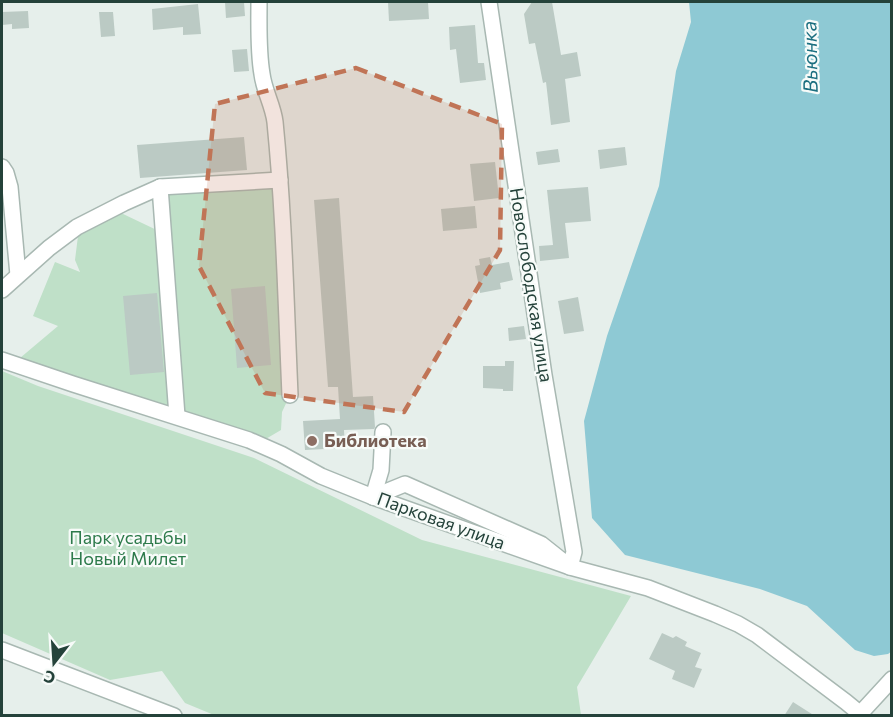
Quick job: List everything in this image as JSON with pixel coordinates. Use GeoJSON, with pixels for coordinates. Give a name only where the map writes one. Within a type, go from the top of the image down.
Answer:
{"type":"FeatureCollection","features":[{"type":"Feature","properties":{"kind":"street"},"geometry":{"type":"LineString","coordinates":[[259,2],[262,77],[272,103],[275,119],[280,180],[290,395]]}},
{"type":"Feature","properties":{"kind":"street","name":"Новослободская улица"},"geometry":{"type":"LineString","coordinates":[[489,2],[544,375],[574,552],[570,567]]}},
{"type":"Feature","properties":{"kind":"street"},"geometry":{"type":"LineString","coordinates":[[2,167],[10,187],[18,275]]}},
{"type":"Feature","properties":{"kind":"street"},"geometry":{"type":"LineString","coordinates":[[2,290],[77,227],[160,188],[280,180]]}},
{"type":"Feature","properties":{"kind":"street"},"geometry":{"type":"LineString","coordinates":[[160,188],[177,416]]}},
{"type":"Feature","properties":{"kind":"street","name":"Парковая улица"},"geometry":{"type":"LineString","coordinates":[[2,360],[249,440],[321,476],[373,497],[570,567],[665,594],[715,614],[738,624],[762,639],[860,715]]}},
{"type":"Feature","properties":{"kind":"street"},"geometry":{"type":"LineString","coordinates":[[373,497],[381,470],[382,432]]}},
{"type":"Feature","properties":{"kind":"street"},"geometry":{"type":"LineString","coordinates":[[373,497],[405,484],[540,544],[570,567]]}},
{"type":"Feature","properties":{"kind":"street"},"geometry":{"type":"LineString","coordinates":[[2,650],[158,713],[174,716]]}},
{"type":"Feature","properties":{"kind":"street"},"geometry":{"type":"LineString","coordinates":[[860,715],[891,679]]}},
{"type":"Feature","properties":{"kind":"highlighted area"},"geometry":{"type":"Polygon","coordinates":[[[356,68],[502,124],[500,250],[404,412],[265,393],[199,266],[215,104],[356,68]]]}},
{"type":"Feature","properties":{"kind":"green space"},"geometry":{"type":"Polygon","coordinates":[[[280,180],[290,395],[282,412],[281,430],[264,440],[183,410],[20,358],[58,326],[33,316],[55,262],[80,272],[75,260],[78,236],[121,213],[163,233],[160,187],[280,180]]]}},
{"type":"Feature","properties":{"kind":"green space","name":"Парк усадьбы Новый Милет"},"geometry":{"type":"Polygon","coordinates":[[[2,371],[38,386],[254,458],[422,540],[631,596],[577,687],[581,715],[214,715],[185,703],[162,671],[110,680],[2,633],[2,371]]]}},
{"type":"Feature","properties":{"kind":"water","name":"Вьюнка"},"geometry":{"type":"Polygon","coordinates":[[[689,2],[891,2],[892,651],[888,654],[874,656],[855,650],[807,606],[760,589],[625,555],[592,518],[584,421],[607,336],[659,186],[676,71],[691,22],[689,2]]]}},
{"type":"Feature","properties":{"kind":"building"},"geometry":{"type":"Polygon","coordinates":[[[225,2],[244,2],[245,16],[226,18],[225,2]]]}},
{"type":"Feature","properties":{"kind":"building"},"geometry":{"type":"Polygon","coordinates":[[[388,2],[428,2],[429,19],[389,21],[388,2]]]}},
{"type":"Feature","properties":{"kind":"building"},"geometry":{"type":"Polygon","coordinates":[[[532,2],[552,2],[561,55],[577,52],[581,76],[565,79],[570,122],[551,125],[546,82],[543,83],[535,43],[529,44],[524,14],[532,2]]]}},
{"type":"Feature","properties":{"kind":"building"},"geometry":{"type":"Polygon","coordinates":[[[198,4],[201,34],[183,35],[183,27],[153,30],[152,9],[198,4]]]}},
{"type":"Feature","properties":{"kind":"building"},"geometry":{"type":"Polygon","coordinates":[[[28,11],[29,28],[12,29],[12,24],[2,25],[2,12],[28,11]]]}},
{"type":"Feature","properties":{"kind":"building"},"geometry":{"type":"Polygon","coordinates":[[[99,12],[113,12],[115,36],[101,37],[99,12]]]}},
{"type":"Feature","properties":{"kind":"building"},"geometry":{"type":"Polygon","coordinates":[[[475,25],[478,63],[484,63],[486,80],[460,83],[456,49],[450,50],[449,27],[475,25]]]}},
{"type":"Feature","properties":{"kind":"building"},"geometry":{"type":"Polygon","coordinates":[[[247,49],[249,71],[234,72],[232,50],[247,49]]]}},
{"type":"Feature","properties":{"kind":"building"},"geometry":{"type":"Polygon","coordinates":[[[244,137],[247,170],[140,178],[137,145],[244,137]]]}},
{"type":"Feature","properties":{"kind":"building"},"geometry":{"type":"Polygon","coordinates":[[[625,147],[627,165],[600,169],[598,150],[625,147]]]}},
{"type":"Feature","properties":{"kind":"building"},"geometry":{"type":"Polygon","coordinates":[[[558,149],[560,162],[538,165],[536,152],[558,149]]]}},
{"type":"Feature","properties":{"kind":"building"},"geometry":{"type":"Polygon","coordinates":[[[495,162],[499,198],[474,201],[470,164],[495,162]]]}},
{"type":"Feature","properties":{"kind":"building"},"geometry":{"type":"Polygon","coordinates":[[[588,187],[591,221],[565,223],[569,258],[540,261],[539,246],[553,245],[547,190],[588,187]]]}},
{"type":"Feature","properties":{"kind":"building"},"geometry":{"type":"Polygon","coordinates":[[[339,198],[353,397],[373,396],[375,427],[374,429],[344,430],[345,448],[305,450],[303,421],[340,419],[338,387],[328,387],[314,200],[339,198]]]}},
{"type":"Feature","properties":{"kind":"building"},"geometry":{"type":"Polygon","coordinates":[[[475,206],[477,228],[443,231],[441,209],[475,206]]]}},
{"type":"Feature","properties":{"kind":"building"},"geometry":{"type":"Polygon","coordinates":[[[490,257],[492,265],[509,262],[513,280],[500,283],[501,289],[480,293],[475,266],[480,265],[479,259],[490,257]]]}},
{"type":"Feature","properties":{"kind":"building"},"geometry":{"type":"Polygon","coordinates":[[[265,286],[271,365],[237,368],[231,289],[265,286]]]}},
{"type":"Feature","properties":{"kind":"building"},"geometry":{"type":"Polygon","coordinates":[[[157,293],[164,372],[130,375],[123,296],[157,293]]]}},
{"type":"Feature","properties":{"kind":"building"},"geometry":{"type":"Polygon","coordinates":[[[578,297],[584,331],[564,334],[558,301],[578,297]]]}},
{"type":"Feature","properties":{"kind":"building"},"geometry":{"type":"Polygon","coordinates":[[[524,326],[526,339],[509,341],[508,328],[524,326]]]}},
{"type":"Feature","properties":{"kind":"building"},"geometry":{"type":"Polygon","coordinates":[[[505,361],[514,361],[513,391],[483,388],[483,366],[505,366],[505,361]]]}},
{"type":"Feature","properties":{"kind":"building"},"geometry":{"type":"Polygon","coordinates":[[[662,633],[673,638],[676,636],[687,642],[685,646],[701,653],[695,667],[702,669],[694,688],[672,679],[675,671],[649,659],[662,633]]]}},
{"type":"Feature","properties":{"kind":"building"},"geometry":{"type":"Polygon","coordinates":[[[793,702],[815,716],[784,716],[793,702]]]}},
{"type":"Feature","properties":{"kind":"place","name":"Библиотека"},"geometry":{"type":"Point","coordinates":[312,441]}}]}
